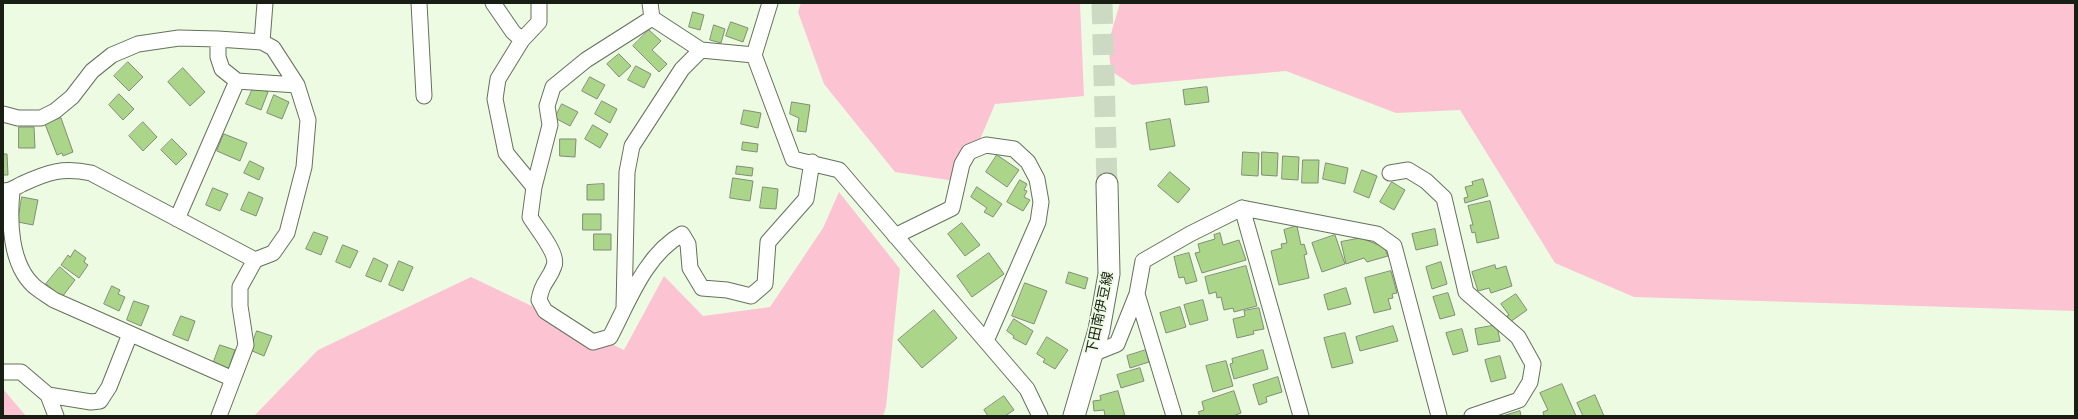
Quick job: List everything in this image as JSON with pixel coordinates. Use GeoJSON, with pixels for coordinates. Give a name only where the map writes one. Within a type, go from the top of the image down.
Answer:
{"type":"FeatureCollection","features":[{"type":"Feature","properties":{"kind":"main road","name":"下田南伊豆線"},"geometry":{"type":"LineString","coordinates":[[1074,416],[1099,330],[1110,274],[1107,184]]}},
{"type":"Feature","properties":{"kind":"street"},"geometry":{"type":"LineString","coordinates":[[262,42],[264,3]]}},
{"type":"Feature","properties":{"kind":"street"},"geometry":{"type":"LineString","coordinates":[[419,3],[424,96]]}},
{"type":"Feature","properties":{"kind":"street"},"geometry":{"type":"LineString","coordinates":[[493,3],[512,32],[522,40]]}},
{"type":"Feature","properties":{"kind":"street"},"geometry":{"type":"LineString","coordinates":[[534,187],[506,153],[494,99],[498,79],[522,40],[539,22],[539,3]]}},
{"type":"Feature","properties":{"kind":"street"},"geometry":{"type":"LineString","coordinates":[[650,3],[652,18],[701,50],[754,55]]}},
{"type":"Feature","properties":{"kind":"street"},"geometry":{"type":"LineString","coordinates":[[770,3],[754,55],[793,159],[812,162],[839,170],[1027,389],[1040,416]]}},
{"type":"Feature","properties":{"kind":"street"},"geometry":{"type":"LineString","coordinates":[[652,18],[586,60],[553,87],[547,106],[550,125],[534,187],[530,218],[555,255],[555,266],[541,286],[538,300],[545,311],[593,342],[610,337],[647,266],[669,241],[682,234],[688,244],[690,268],[702,288],[727,290],[751,296],[765,284],[768,242],[806,199],[812,162]]}},
{"type":"Feature","properties":{"kind":"street"},"geometry":{"type":"LineString","coordinates":[[3,114],[18,118],[41,118],[56,110],[72,97],[92,71],[112,55],[138,44],[179,38],[218,39],[262,42],[273,48],[297,85],[308,120],[304,166],[287,233],[273,253],[255,260],[240,287],[240,306],[246,345],[219,416]]}},
{"type":"Feature","properties":{"kind":"street"},"geometry":{"type":"LineString","coordinates":[[218,39],[218,57],[222,69],[237,81],[297,85]]}},
{"type":"Feature","properties":{"kind":"street"},"geometry":{"type":"LineString","coordinates":[[624,311],[627,172],[632,146],[682,69],[701,50]]}},
{"type":"Feature","properties":{"kind":"street"},"geometry":{"type":"LineString","coordinates":[[177,219],[237,81]]}},
{"type":"Feature","properties":{"kind":"street"},"geometry":{"type":"LineString","coordinates":[[895,236],[952,208],[962,164],[969,152],[986,144],[1014,148],[1028,162],[1037,179],[1041,202],[1038,222],[986,341]]}},
{"type":"Feature","properties":{"kind":"street"},"geometry":{"type":"LineString","coordinates":[[233,379],[54,300],[33,286],[20,268],[16,256],[7,191],[38,178],[71,169],[91,173],[255,260]]}},
{"type":"Feature","properties":{"kind":"street"},"geometry":{"type":"LineString","coordinates":[[1390,173],[1408,170],[1426,181],[1444,198],[1466,292],[1518,337],[1533,364],[1530,382],[1519,400],[1472,416]]}},
{"type":"Feature","properties":{"kind":"street"},"geometry":{"type":"LineString","coordinates":[[1092,354],[1117,344],[1137,294],[1143,261],[1190,234],[1242,208],[1377,234],[1394,246],[1439,416]]}},
{"type":"Feature","properties":{"kind":"street"},"geometry":{"type":"LineString","coordinates":[[1242,208],[1301,416]]}},
{"type":"Feature","properties":{"kind":"street"},"geometry":{"type":"LineString","coordinates":[[1137,294],[1174,416]]}},
{"type":"Feature","properties":{"kind":"street"},"geometry":{"type":"LineString","coordinates":[[48,395],[91,402],[100,401],[109,387],[130,334]]}},
{"type":"Feature","properties":{"kind":"street"},"geometry":{"type":"LineString","coordinates":[[3,372],[21,372],[48,395],[56,416]]}},
{"type":"Feature","properties":{"kind":"shaded area"},"geometry":{"type":"Polygon","coordinates":[[[801,3],[1080,3],[1084,96],[995,104],[962,182],[895,172],[824,84],[798,12],[801,3]]]}},
{"type":"Feature","properties":{"kind":"shaded area"},"geometry":{"type":"Polygon","coordinates":[[[1120,3],[2075,3],[2075,311],[1634,297],[1555,263],[1460,110],[1396,113],[1286,71],[1132,85],[1111,71],[1108,44],[1120,3]]]}},
{"type":"Feature","properties":{"kind":"shaded area"},"geometry":{"type":"Polygon","coordinates":[[[839,192],[900,269],[886,407],[883,416],[254,416],[318,350],[471,277],[624,350],[664,276],[703,316],[770,307],[823,228],[839,192]]]}},
{"type":"Feature","properties":{"kind":"shaded area"},"geometry":{"type":"Polygon","coordinates":[[[3,389],[26,416],[3,416],[3,389]]]}},
{"type":"Feature","properties":{"kind":"building"},"geometry":{"type":"Polygon","coordinates":[[[693,12],[704,15],[700,30],[689,27],[693,12]]]}},
{"type":"Feature","properties":{"kind":"building"},"geometry":{"type":"Polygon","coordinates":[[[731,22],[748,28],[743,42],[726,36],[731,22]]]}},
{"type":"Feature","properties":{"kind":"building"},"geometry":{"type":"Polygon","coordinates":[[[714,25],[725,29],[721,43],[710,40],[714,25]]]}},
{"type":"Feature","properties":{"kind":"building"},"geometry":{"type":"Polygon","coordinates":[[[649,30],[661,41],[652,50],[667,64],[659,72],[633,46],[649,30]]]}},
{"type":"Feature","properties":{"kind":"building"},"geometry":{"type":"Polygon","coordinates":[[[619,54],[631,66],[619,77],[607,64],[619,54]]]}},
{"type":"Feature","properties":{"kind":"building"},"geometry":{"type":"Polygon","coordinates":[[[128,62],[143,77],[129,91],[114,76],[128,62]]]}},
{"type":"Feature","properties":{"kind":"building"},"geometry":{"type":"Polygon","coordinates":[[[636,66],[651,74],[644,88],[628,80],[636,66]]]}},
{"type":"Feature","properties":{"kind":"building"},"geometry":{"type":"Polygon","coordinates":[[[183,68],[205,92],[190,106],[168,82],[183,68]]]}},
{"type":"Feature","properties":{"kind":"building"},"geometry":{"type":"Polygon","coordinates":[[[590,77],[605,85],[597,99],[582,91],[590,77]]]}},
{"type":"Feature","properties":{"kind":"building"},"geometry":{"type":"Polygon","coordinates":[[[254,86],[268,92],[261,110],[246,104],[254,86]]]}},
{"type":"Feature","properties":{"kind":"building"},"geometry":{"type":"Polygon","coordinates":[[[1207,87],[1209,102],[1185,105],[1183,90],[1207,87]]]}},
{"type":"Feature","properties":{"kind":"building"},"geometry":{"type":"Polygon","coordinates":[[[119,94],[134,109],[123,120],[109,105],[119,94]]]}},
{"type":"Feature","properties":{"kind":"building"},"geometry":{"type":"Polygon","coordinates":[[[274,95],[289,102],[282,119],[267,113],[274,95]]]}},
{"type":"Feature","properties":{"kind":"building"},"geometry":{"type":"Polygon","coordinates":[[[602,101],[617,109],[610,123],[595,114],[602,101]]]}},
{"type":"Feature","properties":{"kind":"building"},"geometry":{"type":"Polygon","coordinates":[[[792,102],[810,105],[806,132],[797,131],[799,118],[790,114],[792,102]]]}},
{"type":"Feature","properties":{"kind":"building"},"geometry":{"type":"Polygon","coordinates":[[[562,104],[578,112],[570,126],[555,118],[562,104]]]}},
{"type":"Feature","properties":{"kind":"building"},"geometry":{"type":"Polygon","coordinates":[[[744,110],[761,113],[758,128],[741,124],[744,110]]]}},
{"type":"Feature","properties":{"kind":"building"},"geometry":{"type":"Polygon","coordinates":[[[61,118],[73,152],[63,156],[62,153],[57,155],[45,124],[61,118]]]}},
{"type":"Feature","properties":{"kind":"building"},"geometry":{"type":"Polygon","coordinates":[[[1170,119],[1175,146],[1150,150],[1146,123],[1170,119]]]}},
{"type":"Feature","properties":{"kind":"building"},"geometry":{"type":"Polygon","coordinates":[[[143,122],[157,137],[143,151],[129,136],[143,122]]]}},
{"type":"Feature","properties":{"kind":"building"},"geometry":{"type":"Polygon","coordinates":[[[593,125],[608,134],[600,148],[585,139],[593,125]]]}},
{"type":"Feature","properties":{"kind":"building"},"geometry":{"type":"Polygon","coordinates":[[[19,127],[34,127],[35,148],[19,148],[19,127]]]}},
{"type":"Feature","properties":{"kind":"building"},"geometry":{"type":"Polygon","coordinates":[[[224,134],[247,143],[240,161],[217,151],[224,134]]]}},
{"type":"Feature","properties":{"kind":"building"},"geometry":{"type":"Polygon","coordinates":[[[172,139],[187,154],[176,165],[161,150],[172,139]]]}},
{"type":"Feature","properties":{"kind":"building"},"geometry":{"type":"Polygon","coordinates":[[[560,139],[576,139],[575,157],[560,156],[560,139]]]}},
{"type":"Feature","properties":{"kind":"building"},"geometry":{"type":"Polygon","coordinates":[[[743,142],[758,144],[757,152],[742,150],[743,142]]]}},
{"type":"Feature","properties":{"kind":"building"},"geometry":{"type":"Polygon","coordinates":[[[1243,152],[1259,153],[1258,176],[1242,175],[1243,152]]]}},
{"type":"Feature","properties":{"kind":"building"},"geometry":{"type":"Polygon","coordinates":[[[1262,152],[1278,153],[1277,176],[1262,175],[1262,152]]]}},
{"type":"Feature","properties":{"kind":"building"},"geometry":{"type":"Polygon","coordinates":[[[3,154],[7,154],[8,175],[3,175],[3,154]]]}},
{"type":"Feature","properties":{"kind":"building"},"geometry":{"type":"Polygon","coordinates":[[[997,155],[1019,170],[1007,187],[986,172],[997,155]]]}},
{"type":"Feature","properties":{"kind":"building"},"geometry":{"type":"Polygon","coordinates":[[[1283,156],[1299,157],[1298,180],[1282,179],[1283,156]]]}},
{"type":"Feature","properties":{"kind":"building"},"geometry":{"type":"Polygon","coordinates":[[[1303,160],[1319,160],[1318,183],[1302,183],[1303,160]]]}},
{"type":"Feature","properties":{"kind":"building"},"geometry":{"type":"Polygon","coordinates":[[[250,161],[264,168],[259,180],[244,173],[250,161]]]}},
{"type":"Feature","properties":{"kind":"building"},"geometry":{"type":"Polygon","coordinates":[[[1326,163],[1348,168],[1345,184],[1323,179],[1326,163]]]}},
{"type":"Feature","properties":{"kind":"building"},"geometry":{"type":"Polygon","coordinates":[[[737,166],[753,168],[752,176],[736,174],[737,166]]]}},
{"type":"Feature","properties":{"kind":"building"},"geometry":{"type":"Polygon","coordinates":[[[1362,170],[1377,176],[1369,198],[1354,192],[1362,170]]]}},
{"type":"Feature","properties":{"kind":"building"},"geometry":{"type":"Polygon","coordinates":[[[1170,172],[1190,189],[1178,203],[1158,186],[1170,172]]]}},
{"type":"Feature","properties":{"kind":"building"},"geometry":{"type":"Polygon","coordinates":[[[733,178],[753,181],[750,201],[730,198],[733,178]]]}},
{"type":"Feature","properties":{"kind":"building"},"geometry":{"type":"Polygon","coordinates":[[[1483,179],[1488,196],[1465,203],[1464,198],[1468,197],[1465,187],[1473,185],[1472,182],[1483,179]]]}},
{"type":"Feature","properties":{"kind":"building"},"geometry":{"type":"Polygon","coordinates":[[[1020,180],[1027,184],[1024,190],[1027,191],[1024,197],[1030,200],[1023,211],[1007,202],[1020,180]]]}},
{"type":"Feature","properties":{"kind":"building"},"geometry":{"type":"Polygon","coordinates":[[[1392,182],[1405,190],[1394,210],[1380,202],[1392,182]]]}},
{"type":"Feature","properties":{"kind":"building"},"geometry":{"type":"Polygon","coordinates":[[[604,184],[604,200],[587,200],[587,185],[604,184]]]}},
{"type":"Feature","properties":{"kind":"building"},"geometry":{"type":"Polygon","coordinates":[[[763,187],[778,189],[776,209],[760,208],[763,187]]]}},
{"type":"Feature","properties":{"kind":"building"},"geometry":{"type":"Polygon","coordinates":[[[977,187],[1002,204],[993,217],[984,212],[987,208],[971,197],[977,187]]]}},
{"type":"Feature","properties":{"kind":"building"},"geometry":{"type":"Polygon","coordinates":[[[213,188],[228,194],[220,211],[206,205],[213,188]]]}},
{"type":"Feature","properties":{"kind":"building"},"geometry":{"type":"Polygon","coordinates":[[[249,192],[263,198],[256,216],[241,210],[249,192]]]}},
{"type":"Feature","properties":{"kind":"building"},"geometry":{"type":"Polygon","coordinates":[[[22,197],[38,200],[33,225],[18,222],[22,197]]]}},
{"type":"Feature","properties":{"kind":"building"},"geometry":{"type":"Polygon","coordinates":[[[1490,201],[1499,238],[1477,243],[1475,232],[1472,233],[1470,225],[1473,225],[1468,206],[1490,201]]]}},
{"type":"Feature","properties":{"kind":"building"},"geometry":{"type":"Polygon","coordinates":[[[583,214],[601,214],[601,230],[583,230],[583,214]]]}},
{"type":"Feature","properties":{"kind":"building"},"geometry":{"type":"Polygon","coordinates":[[[962,223],[980,245],[965,256],[948,234],[962,223]]]}},
{"type":"Feature","properties":{"kind":"building"},"geometry":{"type":"Polygon","coordinates":[[[1297,226],[1301,245],[1304,244],[1307,254],[1304,255],[1309,278],[1279,285],[1271,251],[1282,248],[1281,244],[1287,243],[1284,230],[1297,226]]]}},
{"type":"Feature","properties":{"kind":"building"},"geometry":{"type":"Polygon","coordinates":[[[1435,229],[1438,245],[1416,250],[1412,234],[1435,229]]]}},
{"type":"Feature","properties":{"kind":"building"},"geometry":{"type":"Polygon","coordinates":[[[314,232],[328,237],[321,255],[306,249],[314,232]]]}},
{"type":"Feature","properties":{"kind":"building"},"geometry":{"type":"Polygon","coordinates":[[[1220,233],[1223,245],[1239,240],[1246,260],[1202,273],[1195,253],[1200,252],[1198,244],[1215,239],[1214,235],[1220,233]]]}},
{"type":"Feature","properties":{"kind":"building"},"geometry":{"type":"Polygon","coordinates":[[[594,234],[611,234],[611,250],[594,250],[594,234]]]}},
{"type":"Feature","properties":{"kind":"building"},"geometry":{"type":"Polygon","coordinates":[[[1335,235],[1345,264],[1322,272],[1312,243],[1335,235]]]}},
{"type":"Feature","properties":{"kind":"building"},"geometry":{"type":"Polygon","coordinates":[[[1361,238],[1384,247],[1388,256],[1367,262],[1364,258],[1346,264],[1341,242],[1361,238]]]}},
{"type":"Feature","properties":{"kind":"building"},"geometry":{"type":"Polygon","coordinates":[[[343,245],[358,251],[350,268],[336,262],[343,245]]]}},
{"type":"Feature","properties":{"kind":"building"},"geometry":{"type":"Polygon","coordinates":[[[75,250],[86,258],[84,262],[88,265],[79,278],[61,265],[68,255],[70,257],[75,250]]]}},
{"type":"Feature","properties":{"kind":"building"},"geometry":{"type":"Polygon","coordinates":[[[989,253],[1004,274],[972,297],[957,276],[989,253]]]}},
{"type":"Feature","properties":{"kind":"building"},"geometry":{"type":"Polygon","coordinates":[[[1189,253],[1197,281],[1186,284],[1184,277],[1179,278],[1174,257],[1189,253]]]}},
{"type":"Feature","properties":{"kind":"building"},"geometry":{"type":"Polygon","coordinates":[[[374,258],[388,265],[381,282],[366,276],[374,258]]]}},
{"type":"Feature","properties":{"kind":"building"},"geometry":{"type":"Polygon","coordinates":[[[399,261],[413,267],[403,291],[389,285],[399,261]]]}},
{"type":"Feature","properties":{"kind":"building"},"geometry":{"type":"Polygon","coordinates":[[[1441,262],[1447,284],[1432,289],[1426,267],[1441,262]]]}},
{"type":"Feature","properties":{"kind":"building"},"geometry":{"type":"Polygon","coordinates":[[[1495,265],[1496,269],[1506,266],[1512,286],[1491,293],[1489,288],[1478,291],[1472,272],[1495,265]]]}},
{"type":"Feature","properties":{"kind":"building"},"geometry":{"type":"Polygon","coordinates":[[[1246,266],[1257,306],[1234,312],[1233,308],[1224,310],[1221,297],[1217,298],[1216,292],[1209,294],[1205,277],[1246,266]]]}},
{"type":"Feature","properties":{"kind":"building"},"geometry":{"type":"Polygon","coordinates":[[[60,267],[75,280],[62,297],[46,284],[60,267]]]}},
{"type":"Feature","properties":{"kind":"building"},"geometry":{"type":"Polygon","coordinates":[[[1391,271],[1397,293],[1392,294],[1393,298],[1388,299],[1391,309],[1374,313],[1365,278],[1391,271]]]}},
{"type":"Feature","properties":{"kind":"building"},"geometry":{"type":"Polygon","coordinates":[[[1069,272],[1088,278],[1085,289],[1066,283],[1069,272]]]}},
{"type":"Feature","properties":{"kind":"building"},"geometry":{"type":"Polygon","coordinates":[[[1025,283],[1047,291],[1034,324],[1012,316],[1025,283]]]}},
{"type":"Feature","properties":{"kind":"building"},"geometry":{"type":"Polygon","coordinates":[[[112,286],[120,290],[118,294],[125,297],[119,311],[104,304],[112,286]]]}},
{"type":"Feature","properties":{"kind":"building"},"geometry":{"type":"Polygon","coordinates":[[[1346,288],[1351,304],[1328,310],[1324,295],[1346,288]]]}},
{"type":"Feature","properties":{"kind":"building"},"geometry":{"type":"Polygon","coordinates":[[[1448,293],[1455,315],[1440,319],[1433,297],[1448,293]]]}},
{"type":"Feature","properties":{"kind":"building"},"geometry":{"type":"Polygon","coordinates":[[[1516,294],[1527,310],[1510,322],[1507,316],[1509,315],[1501,304],[1516,294]]]}},
{"type":"Feature","properties":{"kind":"building"},"geometry":{"type":"Polygon","coordinates":[[[1203,300],[1208,320],[1190,325],[1184,305],[1203,300]]]}},
{"type":"Feature","properties":{"kind":"building"},"geometry":{"type":"Polygon","coordinates":[[[134,301],[149,306],[141,326],[127,320],[134,301]]]}},
{"type":"Feature","properties":{"kind":"building"},"geometry":{"type":"Polygon","coordinates":[[[1180,307],[1186,327],[1166,333],[1160,313],[1180,307]]]}},
{"type":"Feature","properties":{"kind":"building"},"geometry":{"type":"Polygon","coordinates":[[[1259,308],[1264,329],[1253,331],[1254,334],[1237,338],[1233,319],[1245,316],[1244,311],[1259,308]]]}},
{"type":"Feature","properties":{"kind":"building"},"geometry":{"type":"Polygon","coordinates":[[[934,310],[957,338],[922,368],[898,340],[934,310]]]}},
{"type":"Feature","properties":{"kind":"building"},"geometry":{"type":"Polygon","coordinates":[[[181,316],[195,321],[188,341],[173,335],[181,316]]]}},
{"type":"Feature","properties":{"kind":"building"},"geometry":{"type":"Polygon","coordinates":[[[1014,319],[1033,331],[1026,345],[1013,338],[1014,336],[1007,331],[1014,319]]]}},
{"type":"Feature","properties":{"kind":"building"},"geometry":{"type":"Polygon","coordinates":[[[1497,325],[1500,341],[1478,345],[1475,329],[1497,325]]]}},
{"type":"Feature","properties":{"kind":"building"},"geometry":{"type":"Polygon","coordinates":[[[1393,326],[1398,341],[1360,351],[1356,337],[1393,326]]]}},
{"type":"Feature","properties":{"kind":"building"},"geometry":{"type":"Polygon","coordinates":[[[1462,329],[1468,351],[1453,355],[1446,333],[1462,329]]]}},
{"type":"Feature","properties":{"kind":"building"},"geometry":{"type":"Polygon","coordinates":[[[257,331],[272,336],[264,356],[250,350],[257,331]]]}},
{"type":"Feature","properties":{"kind":"building"},"geometry":{"type":"Polygon","coordinates":[[[1345,333],[1353,363],[1332,368],[1324,338],[1345,333]]]}},
{"type":"Feature","properties":{"kind":"building"},"geometry":{"type":"Polygon","coordinates":[[[1047,337],[1068,350],[1055,369],[1043,362],[1045,359],[1037,354],[1047,337]]]}},
{"type":"Feature","properties":{"kind":"building"},"geometry":{"type":"Polygon","coordinates":[[[220,345],[235,350],[228,370],[213,364],[220,345]]]}},
{"type":"Feature","properties":{"kind":"building"},"geometry":{"type":"Polygon","coordinates":[[[1146,350],[1149,362],[1130,368],[1127,356],[1146,350]]]}},
{"type":"Feature","properties":{"kind":"building"},"geometry":{"type":"Polygon","coordinates":[[[1263,350],[1268,369],[1234,379],[1230,364],[1233,363],[1232,359],[1263,350]]]}},
{"type":"Feature","properties":{"kind":"building"},"geometry":{"type":"Polygon","coordinates":[[[1500,356],[1506,378],[1491,382],[1485,360],[1500,356]]]}},
{"type":"Feature","properties":{"kind":"building"},"geometry":{"type":"Polygon","coordinates":[[[1226,361],[1233,386],[1213,392],[1206,366],[1226,361]]]}},
{"type":"Feature","properties":{"kind":"building"},"geometry":{"type":"Polygon","coordinates":[[[1140,368],[1144,381],[1121,388],[1117,375],[1140,368]]]}},
{"type":"Feature","properties":{"kind":"building"},"geometry":{"type":"Polygon","coordinates":[[[1278,377],[1282,392],[1266,397],[1267,402],[1259,405],[1253,385],[1278,377]]]}},
{"type":"Feature","properties":{"kind":"building"},"geometry":{"type":"Polygon","coordinates":[[[1562,384],[1576,416],[1544,416],[1543,412],[1548,410],[1540,393],[1562,384]]]}},
{"type":"Feature","properties":{"kind":"building"},"geometry":{"type":"Polygon","coordinates":[[[1118,391],[1125,416],[1105,416],[1104,410],[1094,411],[1093,401],[1101,400],[1100,396],[1118,391]]]}},
{"type":"Feature","properties":{"kind":"building"},"geometry":{"type":"Polygon","coordinates":[[[1234,391],[1241,413],[1233,416],[1200,416],[1198,412],[1204,410],[1202,402],[1234,391]]]}},
{"type":"Feature","properties":{"kind":"building"},"geometry":{"type":"Polygon","coordinates":[[[1595,395],[1604,416],[1583,416],[1577,403],[1595,395]]]}},
{"type":"Feature","properties":{"kind":"building"},"geometry":{"type":"Polygon","coordinates":[[[1004,396],[1014,410],[1005,416],[988,416],[984,410],[1004,396]]]}},
{"type":"Feature","properties":{"kind":"building"},"geometry":{"type":"Polygon","coordinates":[[[1520,411],[1521,416],[1503,416],[1520,411]]]}},
{"type":"Feature","properties":{"kind":"tunnel"},"geometry":{"type":"LineString","coordinates":[[1102,3],[1107,184]]}}]}
